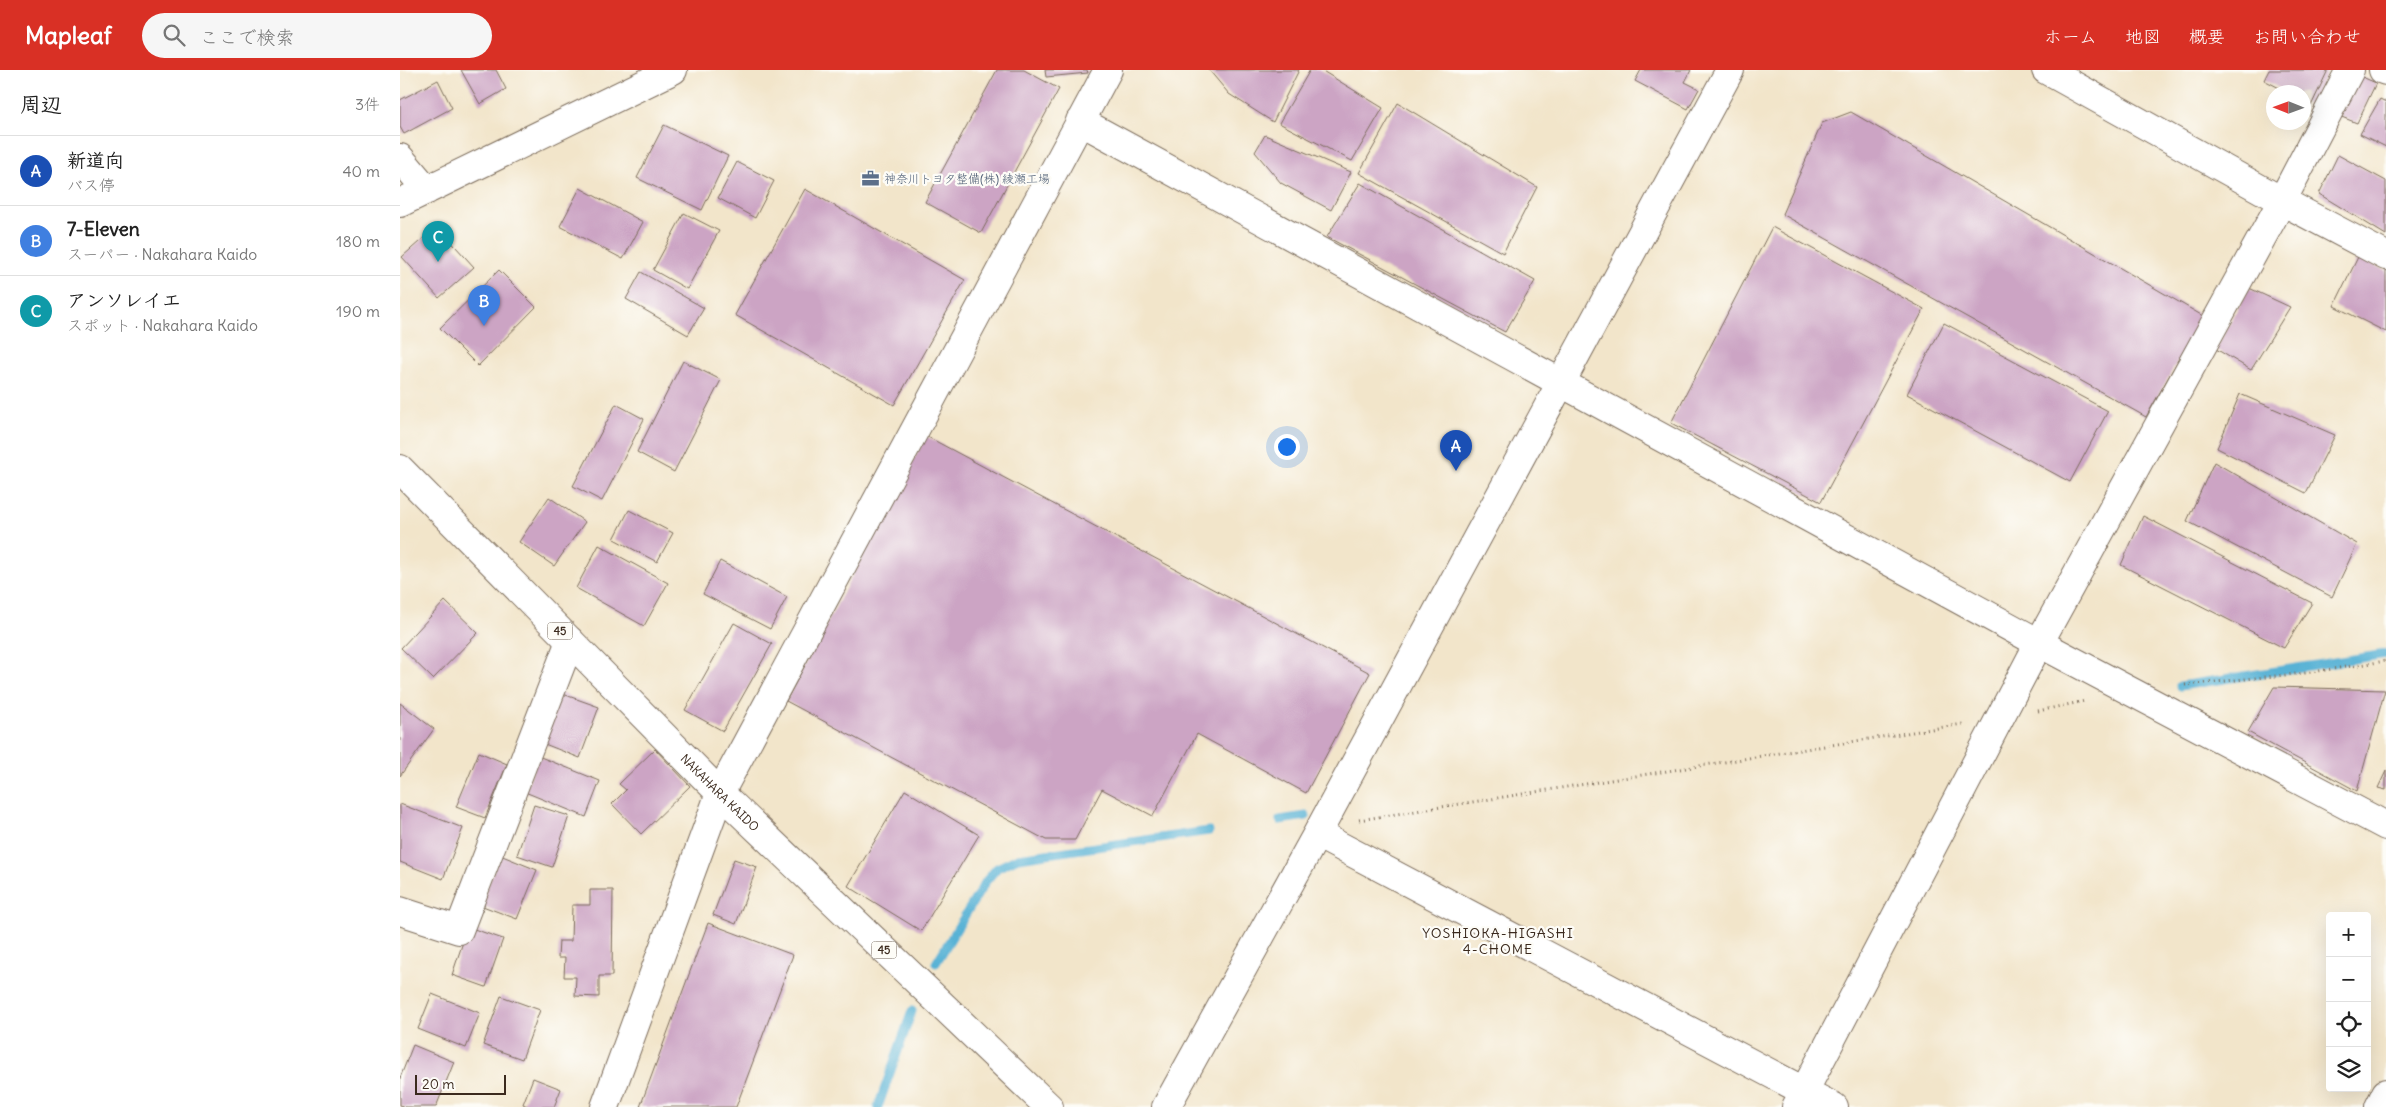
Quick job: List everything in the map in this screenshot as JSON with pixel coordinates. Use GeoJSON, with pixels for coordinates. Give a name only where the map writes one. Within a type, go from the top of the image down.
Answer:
{"type":"FeatureCollection","features":[{"type":"Feature","properties":{"kind":"street"},"geometry":{"type":"LineString","coordinates":[[400,203],[673,70]]}},
{"type":"Feature","properties":{"kind":"street"},"geometry":{"type":"LineString","coordinates":[[606,1107],[720,792],[1108,70]]}},
{"type":"Feature","properties":{"kind":"street"},"geometry":{"type":"LineString","coordinates":[[1166,1107],[1319,830],[1730,70]]}},
{"type":"Feature","properties":{"kind":"street"},"geometry":{"type":"LineString","coordinates":[[2046,70],[2282,201],[2386,256]]}},
{"type":"Feature","properties":{"kind":"street"},"geometry":{"type":"LineString","coordinates":[[1801,1099],[2039,643],[2282,201],[2350,70]]}},
{"type":"Feature","properties":{"kind":"street"},"geometry":{"type":"LineString","coordinates":[[1080,121],[2039,643],[2386,826]]}},
{"type":"Feature","properties":{"kind":"street"},"geometry":{"type":"LineString","coordinates":[[400,158],[426,190]]}},
{"type":"Feature","properties":{"kind":"street","name":"NAKAHARA KAIDO"},"geometry":{"type":"LineString","coordinates":[[400,468],[720,792],[1049,1107]]}},
{"type":"Feature","properties":{"kind":"street"},"geometry":{"type":"LineString","coordinates":[[400,911],[459,930],[570,641]]}},
{"type":"Feature","properties":{"kind":"street"},"geometry":{"type":"LineString","coordinates":[[1319,830],[1801,1099],[1834,1107]]}},
{"type":"Feature","properties":{"kind":"street"},"geometry":{"type":"LineString","coordinates":[[2379,1107],[2386,1093]]}},
{"type":"Feature","properties":{"kind":"path"},"geometry":{"type":"LineString","coordinates":[[2305,673],[2386,661]]}},
{"type":"Feature","properties":{"kind":"path"},"geometry":{"type":"LineString","coordinates":[[1319,830],[2000,718]]}},
{"type":"Feature","properties":{"kind":"building"},"geometry":{"type":"Polygon","coordinates":[[[461,70],[496,70],[506,89],[480,104],[461,70]]]}},
{"type":"Feature","properties":{"kind":"building"},"geometry":{"type":"Polygon","coordinates":[[[997,70],[1024,70],[1059,89],[981,233],[925,202],[997,70]]]}},
{"type":"Feature","properties":{"kind":"building"},"geometry":{"type":"Polygon","coordinates":[[[1045,70],[1087,70],[1088,73],[1046,77],[1045,70]]]}},
{"type":"Feature","properties":{"kind":"building"},"geometry":{"type":"Polygon","coordinates":[[[1209,70],[1299,70],[1273,122],[1229,94],[1209,70]]]}},
{"type":"Feature","properties":{"kind":"building"},"geometry":{"type":"Polygon","coordinates":[[[1310,70],[1321,70],[1383,108],[1352,161],[1279,123],[1310,70]]]}},
{"type":"Feature","properties":{"kind":"building"},"geometry":{"type":"Polygon","coordinates":[[[1641,70],[1691,70],[1685,82],[1699,89],[1688,109],[1635,81],[1641,70]]]}},
{"type":"Feature","properties":{"kind":"building"},"geometry":{"type":"Polygon","coordinates":[[[2269,70],[2328,70],[2311,106],[2311,85],[2274,85],[2264,80],[2269,70]]]}},
{"type":"Feature","properties":{"kind":"building"},"geometry":{"type":"Polygon","coordinates":[[[2360,76],[2376,83],[2357,123],[2339,116],[2360,76]]]}},
{"type":"Feature","properties":{"kind":"building"},"geometry":{"type":"Polygon","coordinates":[[[438,80],[452,108],[404,134],[400,127],[400,100],[438,80]]]}},
{"type":"Feature","properties":{"kind":"building"},"geometry":{"type":"Polygon","coordinates":[[[2380,99],[2386,102],[2386,147],[2360,134],[2380,99]]]}},
{"type":"Feature","properties":{"kind":"building"},"geometry":{"type":"Polygon","coordinates":[[[1398,103],[1537,187],[1503,253],[1359,173],[1398,103]]]}},
{"type":"Feature","properties":{"kind":"building"},"geometry":{"type":"Polygon","coordinates":[[[1851,112],[2203,316],[2146,417],[1782,214],[1822,123],[1851,112]]]}},
{"type":"Feature","properties":{"kind":"building"},"geometry":{"type":"Polygon","coordinates":[[[664,125],[728,156],[702,210],[637,178],[664,125]]]}},
{"type":"Feature","properties":{"kind":"building"},"geometry":{"type":"Polygon","coordinates":[[[1265,135],[1351,172],[1331,210],[1281,183],[1255,152],[1265,135]]]}},
{"type":"Feature","properties":{"kind":"building"},"geometry":{"type":"Polygon","coordinates":[[[2338,155],[2386,181],[2386,235],[2319,194],[2338,155]]]}},
{"type":"Feature","properties":{"kind":"building"},"geometry":{"type":"Polygon","coordinates":[[[737,162],[774,181],[755,218],[718,198],[737,162]]]}},
{"type":"Feature","properties":{"kind":"building"},"geometry":{"type":"Polygon","coordinates":[[[1360,183],[1535,281],[1505,332],[1327,237],[1360,183]]]}},
{"type":"Feature","properties":{"kind":"building"},"geometry":{"type":"Polygon","coordinates":[[[580,188],[643,222],[623,259],[560,226],[580,188]]]}},
{"type":"Feature","properties":{"kind":"building"},"geometry":{"type":"Polygon","coordinates":[[[805,189],[965,280],[894,405],[735,315],[805,189]]]}},
{"type":"Feature","properties":{"kind":"building"},"geometry":{"type":"Polygon","coordinates":[[[684,213],[719,231],[687,289],[653,270],[684,213]]]}},
{"type":"Feature","properties":{"kind":"building"},"geometry":{"type":"Polygon","coordinates":[[[437,226],[474,267],[439,298],[402,257],[437,226]]]}},
{"type":"Feature","properties":{"kind":"building"},"geometry":{"type":"Polygon","coordinates":[[[1772,227],[1924,309],[1821,502],[1671,423],[1772,227]]]}},
{"type":"Feature","properties":{"kind":"building"},"geometry":{"type":"Polygon","coordinates":[[[2358,257],[2386,271],[2386,332],[2334,306],[2358,257]]]}},
{"type":"Feature","properties":{"kind":"building"},"geometry":{"type":"Polygon","coordinates":[[[499,270],[536,307],[478,366],[440,328],[499,270]]]}},
{"type":"Feature","properties":{"kind":"building"},"geometry":{"type":"Polygon","coordinates":[[[641,272],[704,308],[688,335],[626,299],[641,272]]]}},
{"type":"Feature","properties":{"kind":"building"},"geometry":{"type":"Polygon","coordinates":[[[2249,288],[2290,307],[2251,370],[2216,349],[2249,288]]]}},
{"type":"Feature","properties":{"kind":"building"},"geometry":{"type":"Polygon","coordinates":[[[1944,323],[2108,411],[2070,482],[1907,394],[1944,323]]]}},
{"type":"Feature","properties":{"kind":"building"},"geometry":{"type":"Polygon","coordinates":[[[683,361],[721,380],[674,472],[637,452],[683,361]]]}},
{"type":"Feature","properties":{"kind":"building"},"geometry":{"type":"Polygon","coordinates":[[[2240,394],[2335,435],[2306,493],[2217,448],[2240,394]]]}},
{"type":"Feature","properties":{"kind":"building"},"geometry":{"type":"Polygon","coordinates":[[[616,404],[644,419],[602,501],[573,486],[616,404]]]}},
{"type":"Feature","properties":{"kind":"building"},"geometry":{"type":"Polygon","coordinates":[[[926,436],[1370,673],[1306,793],[1197,734],[1153,816],[1102,789],[1075,840],[1046,840],[786,701],[926,436]]]}},
{"type":"Feature","properties":{"kind":"building"},"geometry":{"type":"Polygon","coordinates":[[[2214,462],[2357,544],[2332,597],[2187,521],[2214,462]]]}},
{"type":"Feature","properties":{"kind":"building"},"geometry":{"type":"Polygon","coordinates":[[[549,497],[585,522],[554,566],[519,542],[549,497]]]}},
{"type":"Feature","properties":{"kind":"building"},"geometry":{"type":"Polygon","coordinates":[[[629,510],[673,533],[657,562],[614,539],[629,510]]]}},
{"type":"Feature","properties":{"kind":"building"},"geometry":{"type":"Polygon","coordinates":[[[2143,516],[2312,603],[2284,648],[2121,565],[2143,516]]]}},
{"type":"Feature","properties":{"kind":"building"},"geometry":{"type":"Polygon","coordinates":[[[599,545],[668,583],[644,626],[576,588],[599,545]]]}},
{"type":"Feature","properties":{"kind":"building"},"geometry":{"type":"Polygon","coordinates":[[[720,561],[787,597],[770,629],[703,594],[720,561]]]}},
{"type":"Feature","properties":{"kind":"building"},"geometry":{"type":"Polygon","coordinates":[[[445,601],[478,633],[433,679],[401,648],[445,601]]]}},
{"type":"Feature","properties":{"kind":"building"},"geometry":{"type":"Polygon","coordinates":[[[734,623],[772,644],[723,731],[685,710],[734,623]]]}},
{"type":"Feature","properties":{"kind":"building"},"geometry":{"type":"Polygon","coordinates":[[[2274,687],[2385,690],[2357,791],[2248,732],[2274,687]]]}},
{"type":"Feature","properties":{"kind":"building"},"geometry":{"type":"Polygon","coordinates":[[[560,693],[599,707],[580,758],[542,743],[560,693]]]}},
{"type":"Feature","properties":{"kind":"building"},"geometry":{"type":"Polygon","coordinates":[[[400,703],[434,729],[400,776],[400,703]]]}},
{"type":"Feature","properties":{"kind":"building"},"geometry":{"type":"Polygon","coordinates":[[[655,749],[690,786],[641,834],[612,804],[626,790],[619,784],[655,749]]]}},
{"type":"Feature","properties":{"kind":"building"},"geometry":{"type":"Polygon","coordinates":[[[479,752],[507,764],[485,818],[456,807],[479,752]]]}},
{"type":"Feature","properties":{"kind":"building"},"geometry":{"type":"Polygon","coordinates":[[[538,756],[600,781],[586,817],[525,792],[538,756]]]}},
{"type":"Feature","properties":{"kind":"building"},"geometry":{"type":"Polygon","coordinates":[[[2386,771],[2386,790],[2378,788],[2386,771]]]}},
{"type":"Feature","properties":{"kind":"building"},"geometry":{"type":"Polygon","coordinates":[[[905,790],[979,835],[921,931],[848,886],[905,790]]]}},
{"type":"Feature","properties":{"kind":"building"},"geometry":{"type":"Polygon","coordinates":[[[400,804],[463,828],[443,879],[400,862],[400,804]]]}},
{"type":"Feature","properties":{"kind":"building"},"geometry":{"type":"Polygon","coordinates":[[[534,805],[569,816],[552,867],[517,855],[534,805]]]}},
{"type":"Feature","properties":{"kind":"building"},"geometry":{"type":"Polygon","coordinates":[[[500,855],[537,870],[517,919],[480,905],[500,855]]]}},
{"type":"Feature","properties":{"kind":"building"},"geometry":{"type":"Polygon","coordinates":[[[734,859],[757,867],[736,924],[713,915],[734,859]]]}},
{"type":"Feature","properties":{"kind":"building"},"geometry":{"type":"Polygon","coordinates":[[[590,890],[613,890],[612,976],[599,976],[599,997],[575,996],[576,977],[564,977],[565,958],[558,958],[559,941],[571,941],[572,905],[590,905],[590,890]]]}},
{"type":"Feature","properties":{"kind":"building"},"geometry":{"type":"Polygon","coordinates":[[[708,923],[793,955],[736,1107],[640,1107],[708,923]]]}},
{"type":"Feature","properties":{"kind":"building"},"geometry":{"type":"Polygon","coordinates":[[[468,927],[503,939],[486,987],[452,975],[468,927]]]}},
{"type":"Feature","properties":{"kind":"building"},"geometry":{"type":"Polygon","coordinates":[[[432,994],[480,1013],[466,1048],[418,1029],[432,994]]]}},
{"type":"Feature","properties":{"kind":"building"},"geometry":{"type":"Polygon","coordinates":[[[501,996],[540,1010],[522,1059],[483,1045],[501,996]]]}},
{"type":"Feature","properties":{"kind":"building"},"geometry":{"type":"Polygon","coordinates":[[[413,1045],[454,1062],[436,1107],[405,1107],[400,1105],[400,1078],[413,1045]]]}},
{"type":"Feature","properties":{"kind":"building"},"geometry":{"type":"Polygon","coordinates":[[[533,1078],[561,1089],[554,1107],[529,1107],[523,1104],[533,1078]]]}},
{"type":"Feature","properties":{"kind":"waterway"},"geometry":{"type":"LineString","coordinates":[[2180,686],[2386,654]]}},
{"type":"Feature","properties":{"kind":"waterway"},"geometry":{"type":"LineString","coordinates":[[1280,820],[1306,816]]}},
{"type":"Feature","properties":{"kind":"waterway"},"geometry":{"type":"LineString","coordinates":[[936,963],[986,881],[997,868],[1018,858],[1209,831]]}},
{"type":"Feature","properties":{"kind":"waterway"},"geometry":{"type":"LineString","coordinates":[[878,1107],[912,1011]]}},
{"type":"Feature","properties":{"kind":"place","name":"神奈川トヨタ整備(株) 綾瀬工場"},"geometry":{"type":"Point","coordinates":[870,178]}},
{"type":"Feature","properties":{"kind":"place","name":"アンソレイエ"},"geometry":{"type":"Point","coordinates":[438,262]}},
{"type":"Feature","properties":{"kind":"place","name":"7-Eleven"},"geometry":{"type":"Point","coordinates":[484,326]}},
{"type":"Feature","properties":{"kind":"place","name":"新道向"},"geometry":{"type":"Point","coordinates":[1456,471]}},
{"type":"Feature","properties":{"kind":"district","name":"YOSHIOKA-HIGASHI 4-CHOME"},"geometry":{"type":"Point","coordinates":[1498,942]}}]}
